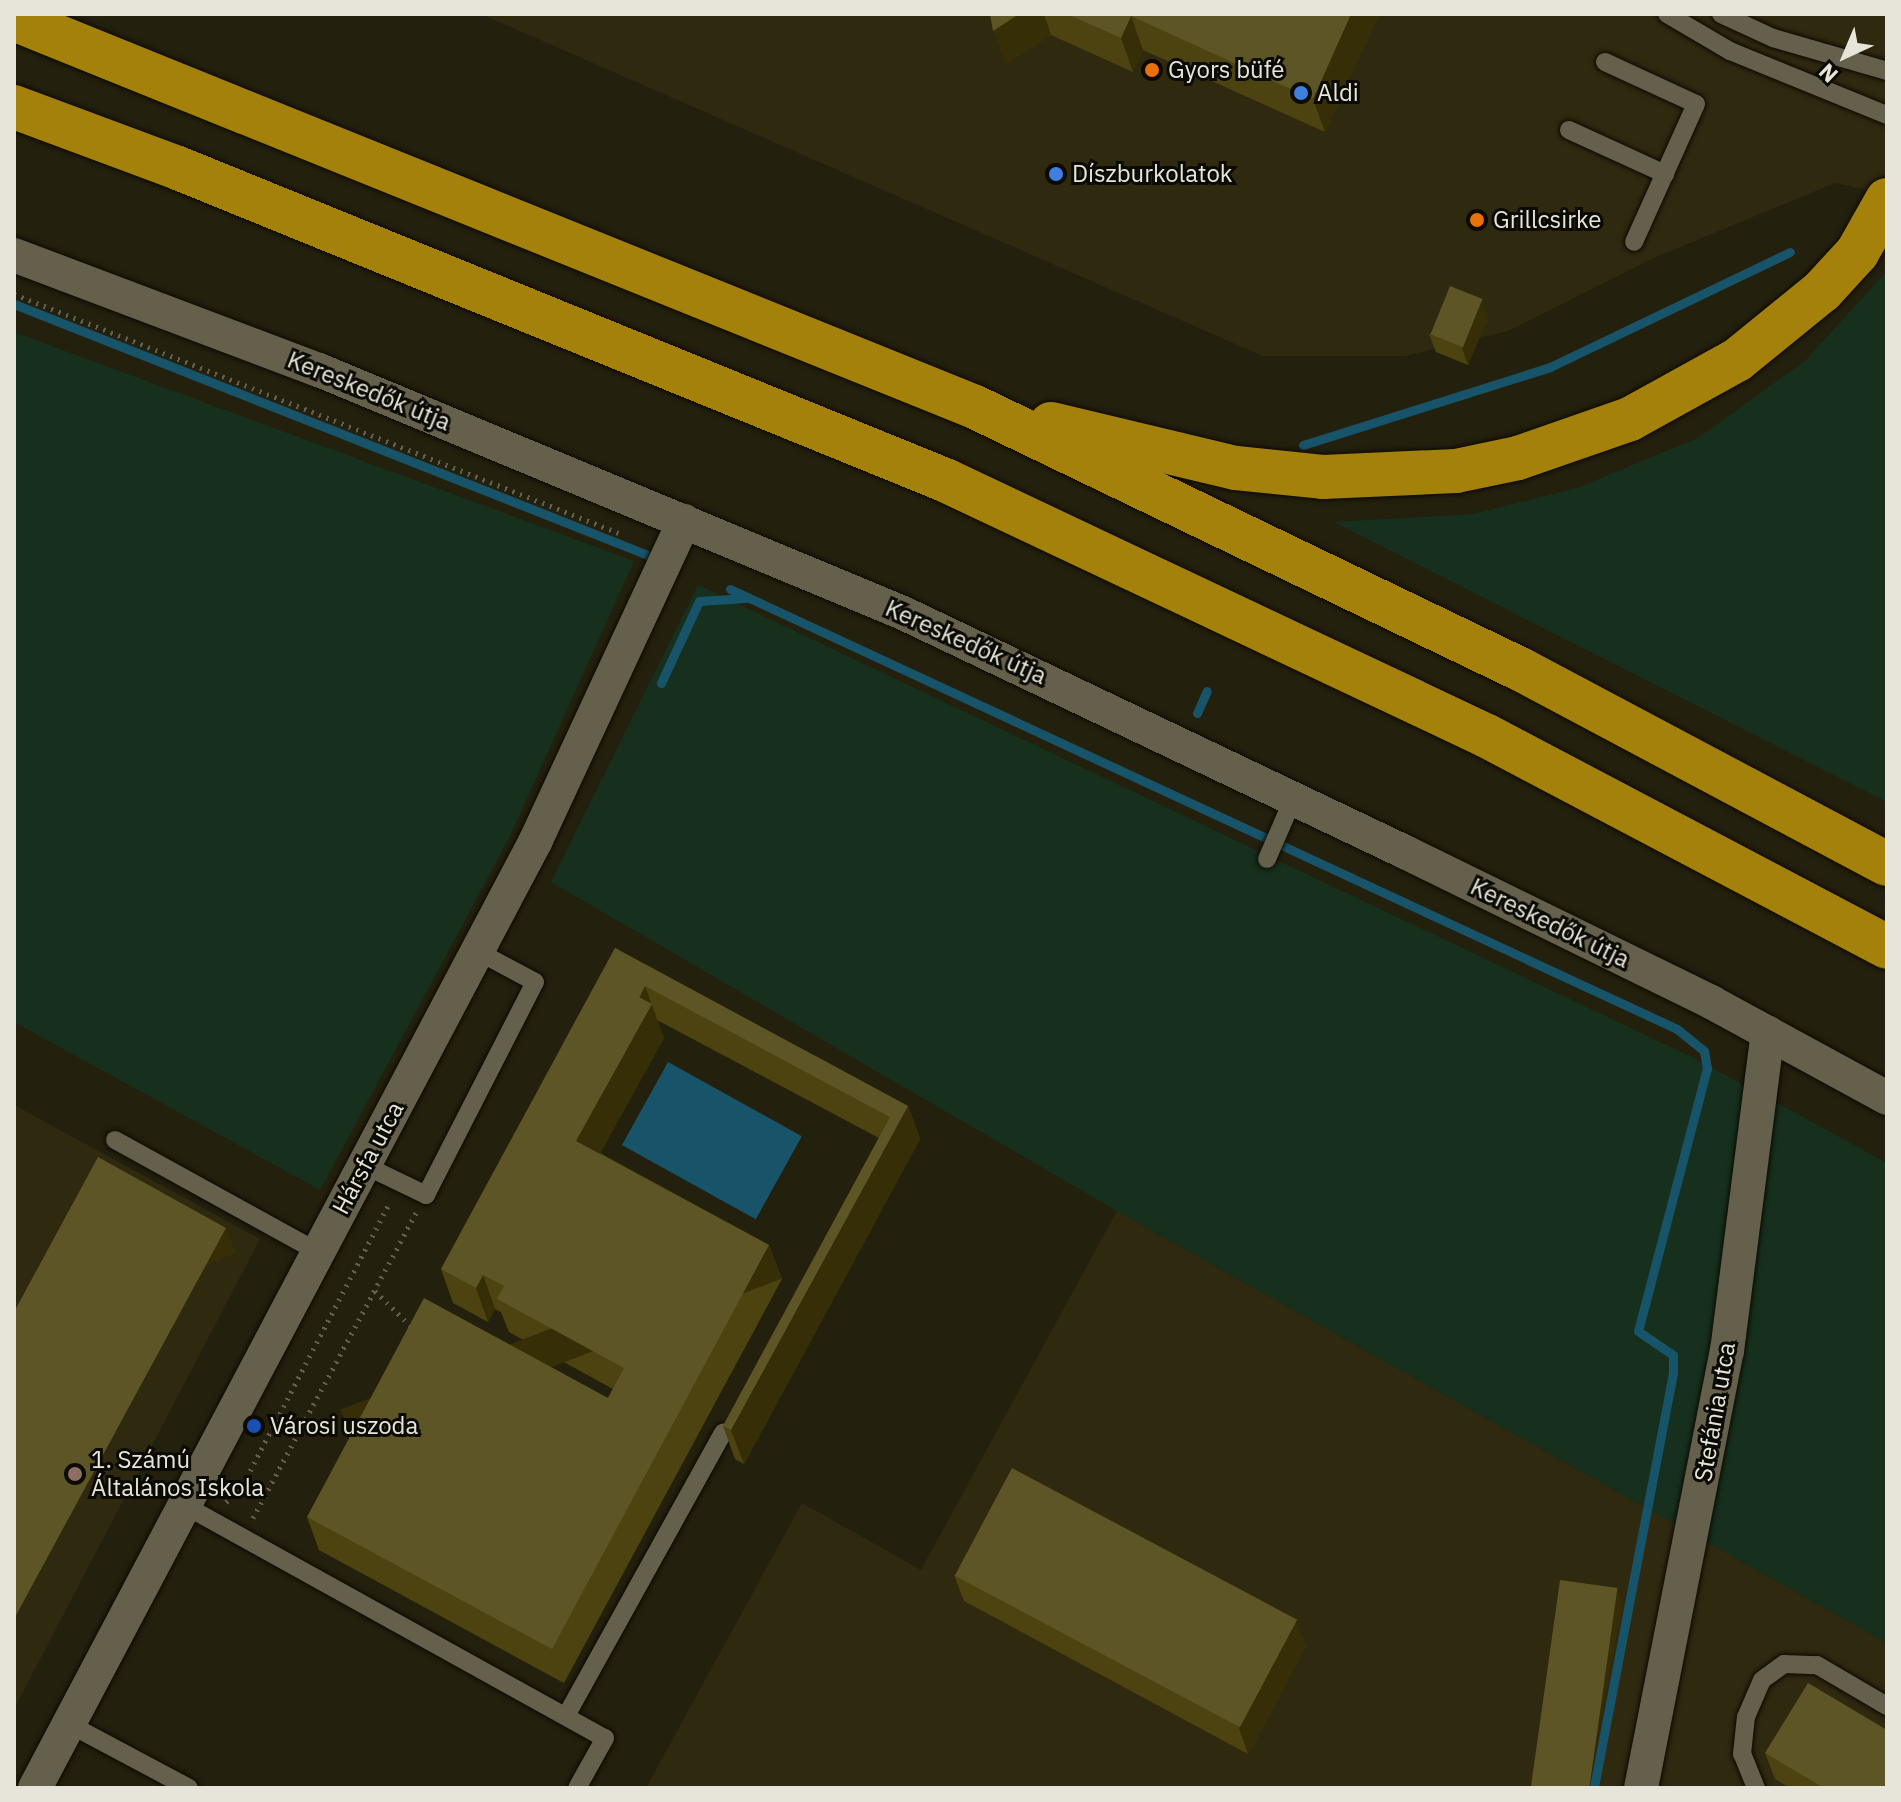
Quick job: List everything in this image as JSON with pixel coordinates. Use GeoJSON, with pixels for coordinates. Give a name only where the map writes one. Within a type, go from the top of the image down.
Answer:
{"type":"FeatureCollection","features":[{"type":"Feature","properties":{"kind":"highway"},"geometry":{"type":"LineString","coordinates":[[14,19],[975,407],[1522,670],[1887,864]]}},
{"type":"Feature","properties":{"kind":"highway"},"geometry":{"type":"LineString","coordinates":[[14,107],[178,168],[945,480],[1487,736],[1882,946]]}},
{"type":"Feature","properties":{"kind":"highway"},"geometry":{"type":"LineString","coordinates":[[975,407],[1236,468],[1323,477],[1456,471],[1518,458],[1630,419],[1737,360],[1822,291],[1857,253],[1887,200]]}},
{"type":"Feature","properties":{"kind":"street","name":"Kereskedők útja"},"geometry":{"type":"LineString","coordinates":[[14,255],[319,370],[903,613],[1288,812],[1768,1033],[1887,1098]]}},
{"type":"Feature","properties":{"kind":"street","name":"Hársfa utca"},"geometry":{"type":"LineString","coordinates":[[35,1788],[69,1724],[196,1511],[318,1252],[373,1170],[477,951],[536,840],[684,521]]}},
{"type":"Feature","properties":{"kind":"street","name":"Stefánia utca"},"geometry":{"type":"LineString","coordinates":[[1641,1788],[1727,1351],[1768,1033]]}},
{"type":"Feature","properties":{"kind":"lane"},"geometry":{"type":"LineString","coordinates":[[1667,14],[1730,51],[1887,115]]}},
{"type":"Feature","properties":{"kind":"lane"},"geometry":{"type":"LineString","coordinates":[[1721,14],[1773,38],[1887,71]]}},
{"type":"Feature","properties":{"kind":"lane"},"geometry":{"type":"LineString","coordinates":[[1605,62],[1696,104],[1634,242]]}},
{"type":"Feature","properties":{"kind":"lane"},"geometry":{"type":"LineString","coordinates":[[1569,130],[1665,174]]}},
{"type":"Feature","properties":{"kind":"lane"},"geometry":{"type":"LineString","coordinates":[[1267,859],[1288,812]]}},
{"type":"Feature","properties":{"kind":"lane"},"geometry":{"type":"LineString","coordinates":[[373,1170],[426,1195],[535,982],[477,951]]}},
{"type":"Feature","properties":{"kind":"lane"},"geometry":{"type":"LineString","coordinates":[[115,1140],[318,1252]]}},
{"type":"Feature","properties":{"kind":"lane"},"geometry":{"type":"LineString","coordinates":[[566,1716],[723,1433]]}},
{"type":"Feature","properties":{"kind":"lane"},"geometry":{"type":"LineString","coordinates":[[196,1511],[605,1738],[577,1788]]}},
{"type":"Feature","properties":{"kind":"lane"},"geometry":{"type":"LineString","coordinates":[[1756,1788],[1742,1754],[1746,1717],[1762,1680],[1784,1664],[1817,1665],[1887,1706]]}},
{"type":"Feature","properties":{"kind":"lane"},"geometry":{"type":"LineString","coordinates":[[69,1724],[189,1788]]}},
{"type":"Feature","properties":{"kind":"path"},"geometry":{"type":"LineString","coordinates":[[14,294],[280,395],[667,555]]}},
{"type":"Feature","properties":{"kind":"path"},"geometry":{"type":"LineString","coordinates":[[196,1511],[239,1492],[389,1207],[373,1170]]}},
{"type":"Feature","properties":{"kind":"path"},"geometry":{"type":"LineString","coordinates":[[243,1537],[426,1195]]}},
{"type":"Feature","properties":{"kind":"path"},"geometry":{"type":"LineString","coordinates":[[375,1291],[419,1334]]}},
{"type":"Feature","properties":{"kind":"shaded area"},"geometry":{"type":"Polygon","coordinates":[[[481,14],[1887,14],[1887,194],[1835,183],[1651,259],[1508,331],[1405,356],[1263,356],[481,14]]]}},
{"type":"Feature","properties":{"kind":"shaded area","name":"1. Számú Általános Iskola"},"geometry":{"type":"Polygon","coordinates":[[[14,1105],[260,1239],[14,1709],[14,1105]]]}},
{"type":"Feature","properties":{"kind":"shaded area"},"geometry":{"type":"Polygon","coordinates":[[[1117,1211],[1887,1643],[1887,1788],[646,1788],[802,1503],[921,1570],[1117,1211]]]}},
{"type":"Feature","properties":{"kind":"green space"},"geometry":{"type":"Polygon","coordinates":[[[1887,271],[1887,802],[1334,522],[1474,514],[1577,488],[1698,438],[1805,361],[1887,271]]]}},
{"type":"Feature","properties":{"kind":"green space"},"geometry":{"type":"Polygon","coordinates":[[[14,332],[634,561],[509,838],[320,1190],[14,1022],[14,332]]]}},
{"type":"Feature","properties":{"kind":"green space"},"geometry":{"type":"Polygon","coordinates":[[[698,585],[1698,1060],[1887,1163],[1887,1643],[1117,1211],[551,882],[698,585]]]}},
{"type":"Feature","properties":{"kind":"water"},"geometry":{"type":"Polygon","coordinates":[[[668,1062],[802,1136],[756,1219],[622,1145],[668,1062]]]}},
{"type":"Feature","properties":{"kind":"building"},"geometry":{"type":"Polygon","coordinates":[[[990,14],[1019,14],[993,31],[990,14]]]}},
{"type":"Feature","properties":{"kind":"building"},"geometry":{"type":"Polygon","coordinates":[[[1067,14],[1351,14],[1313,99],[1131,16],[1121,38],[1067,14]]]}},
{"type":"Feature","properties":{"kind":"building"},"geometry":{"type":"Polygon","coordinates":[[[1450,286],[1482,299],[1463,347],[1431,334],[1450,286]]]}},
{"type":"Feature","properties":{"kind":"building"},"geometry":{"type":"Polygon","coordinates":[[[615,948],[908,1106],[731,1430],[723,1426],[890,1117],[645,986],[639,997],[652,1004],[576,1141],[769,1245],[552,1649],[307,1517],[424,1298],[608,1398],[624,1368],[497,1299],[504,1286],[483,1275],[476,1288],[441,1269],[615,948]]]}},
{"type":"Feature","properties":{"kind":"building","name":"1. Számú Általános Iskola"},"geometry":{"type":"Polygon","coordinates":[[[98,1157],[226,1228],[14,1619],[14,1312],[98,1157]]]}},
{"type":"Feature","properties":{"kind":"building"},"geometry":{"type":"Polygon","coordinates":[[[1012,1468],[1297,1620],[1240,1727],[955,1576],[1012,1468]]]}},
{"type":"Feature","properties":{"kind":"building"},"geometry":{"type":"Polygon","coordinates":[[[1560,1580],[1617,1588],[1589,1788],[1531,1788],[1560,1580]]]}},
{"type":"Feature","properties":{"kind":"building"},"geometry":{"type":"Polygon","coordinates":[[[1808,1683],[1887,1730],[1887,1788],[1824,1788],[1765,1753],[1808,1683]]]}},
{"type":"Feature","properties":{"kind":"waterway"},"geometry":{"type":"LineString","coordinates":[[1303,445],[1550,367],[1790,252]]}},
{"type":"Feature","properties":{"kind":"waterway"},"geometry":{"type":"LineString","coordinates":[[14,304],[648,555]]}},
{"type":"Feature","properties":{"kind":"waterway"},"geometry":{"type":"LineString","coordinates":[[730,589],[1677,1029],[1704,1051],[1707,1068],[1638,1331],[1673,1355],[1673,1373],[1594,1788]]}},
{"type":"Feature","properties":{"kind":"waterway"},"geometry":{"type":"LineString","coordinates":[[661,683],[699,601],[746,598]]}},
{"type":"Feature","properties":{"kind":"waterway"},"geometry":{"type":"LineString","coordinates":[[1197,713],[1207,691]]}},
{"type":"Feature","properties":{"kind":"place","name":"Gyors büfé"},"geometry":{"type":"Point","coordinates":[1152,70]}},
{"type":"Feature","properties":{"kind":"place","name":"Aldi"},"geometry":{"type":"Point","coordinates":[1301,93]}},
{"type":"Feature","properties":{"kind":"place","name":"Díszburkolatok"},"geometry":{"type":"Point","coordinates":[1056,174]}},
{"type":"Feature","properties":{"kind":"place","name":"Grillcsirke"},"geometry":{"type":"Point","coordinates":[1477,220]}},
{"type":"Feature","properties":{"kind":"place","name":"Városi uszoda"},"geometry":{"type":"Point","coordinates":[254,1426]}},
{"type":"Feature","properties":{"kind":"place","name":"1. Számú Általános Iskola"},"geometry":{"type":"Point","coordinates":[75,1474]}}]}
